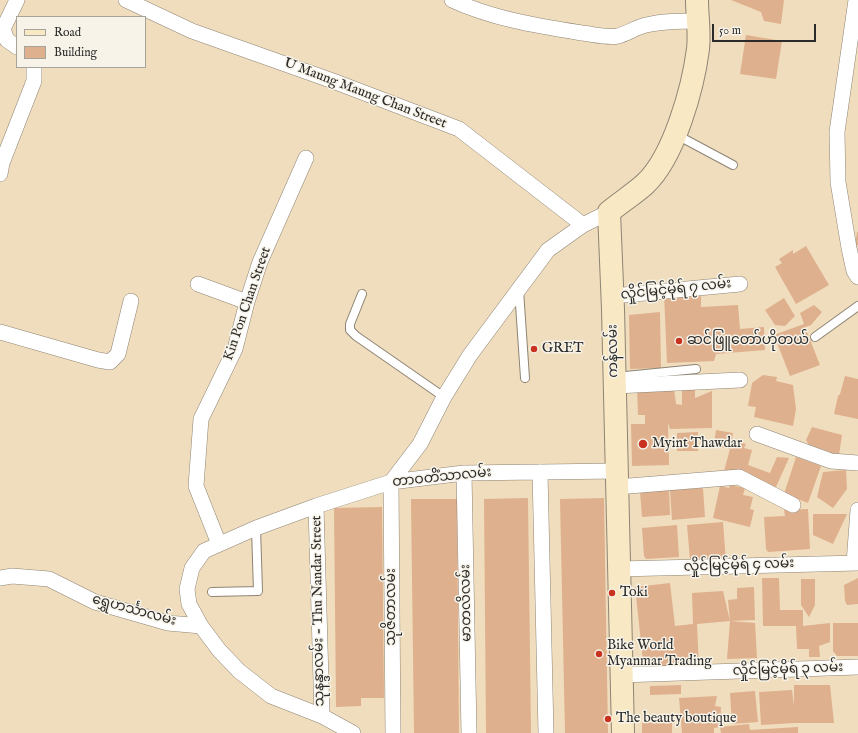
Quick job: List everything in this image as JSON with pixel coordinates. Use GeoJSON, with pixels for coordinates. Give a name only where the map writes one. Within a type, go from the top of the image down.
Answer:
{"type":"FeatureCollection","features":[{"type":"Feature","properties":{"kind":"main road"},"geometry":{"type":"LineString","coordinates":[[609,212],[646,183],[665,158],[687,103],[698,48],[698,10]]}},
{"type":"Feature","properties":{"kind":"main road","name":"ကန်လမ်း"},"geometry":{"type":"LineString","coordinates":[[609,212],[615,381],[623,733]]}},
{"type":"Feature","properties":{"kind":"street"},"geometry":{"type":"LineString","coordinates":[[16,46],[7,40],[3,28],[17,0]]}},
{"type":"Feature","properties":{"kind":"street","name":"U Maung Maung Chan Street"},"geometry":{"type":"LineString","coordinates":[[126,0],[192,31],[333,81],[459,130],[583,225]]}},
{"type":"Feature","properties":{"kind":"street"},"geometry":{"type":"LineString","coordinates":[[452,0],[465,6],[506,19],[551,29],[608,36],[618,36],[646,25],[668,21],[698,10]]}},
{"type":"Feature","properties":{"kind":"street"},"geometry":{"type":"LineString","coordinates":[[856,0],[837,132],[838,182],[849,248],[854,271],[858,277]]}},
{"type":"Feature","properties":{"kind":"street"},"geometry":{"type":"LineString","coordinates":[[1,166],[34,81],[34,68]]}},
{"type":"Feature","properties":{"kind":"street","name":"Kin Pon Chan Street"},"geometry":{"type":"LineString","coordinates":[[219,544],[196,486],[201,419],[235,349],[247,302],[260,262],[306,158]]}},
{"type":"Feature","properties":{"kind":"street"},"geometry":{"type":"LineString","coordinates":[[392,482],[420,444],[444,397],[470,355],[548,250],[583,225],[609,212]]}},
{"type":"Feature","properties":{"kind":"street"},"geometry":{"type":"LineString","coordinates":[[198,284],[247,302]]}},
{"type":"Feature","properties":{"kind":"street","name":"လှိုင်မြင့်မိုရ် ၇ လမ်း"},"geometry":{"type":"LineString","coordinates":[[612,296],[740,284]]}},
{"type":"Feature","properties":{"kind":"street"},"geometry":{"type":"LineString","coordinates":[[0,332],[98,360],[110,362],[118,354],[130,301]]}},
{"type":"Feature","properties":{"kind":"street"},"geometry":{"type":"LineString","coordinates":[[615,381],[740,380]]}},
{"type":"Feature","properties":{"kind":"street"},"geometry":{"type":"LineString","coordinates":[[757,434],[831,461],[858,463]]}},
{"type":"Feature","properties":{"kind":"street"},"geometry":{"type":"LineString","coordinates":[[540,472],[546,733]]}},
{"type":"Feature","properties":{"kind":"street","name":"တာဝတိံသာလမ်း"},"geometry":{"type":"LineString","coordinates":[[201,626],[189,604],[187,589],[192,568],[204,551],[256,528],[316,506],[392,482],[464,473],[540,472],[617,479],[739,477],[793,505]]}},
{"type":"Feature","properties":{"kind":"street","name":"မာတလိလမ်း"},"geometry":{"type":"LineString","coordinates":[[464,473],[469,733]]}},
{"type":"Feature","properties":{"kind":"street","name":"သုဇိတာလမ်း"},"geometry":{"type":"LineString","coordinates":[[392,482],[393,733]]}},
{"type":"Feature","properties":{"kind":"street","name":"သုနန္ဒာလမ်း - Thu Nandar Street"},"geometry":{"type":"LineString","coordinates":[[316,506],[322,716]]}},
{"type":"Feature","properties":{"kind":"street"},"geometry":{"type":"LineString","coordinates":[[856,563],[858,510]]}},
{"type":"Feature","properties":{"kind":"street","name":"လှိုင်မြင့်မိုရ် ၄ လမ်း"},"geometry":{"type":"LineString","coordinates":[[619,569],[856,563]]}},
{"type":"Feature","properties":{"kind":"street","name":"ရွှေဟင်္သာလမ်း"},"geometry":{"type":"LineString","coordinates":[[0,578],[12,576],[49,579],[95,602],[168,623],[201,626]]}},
{"type":"Feature","properties":{"kind":"street"},"geometry":{"type":"LineString","coordinates":[[201,626],[219,650],[239,671],[271,696],[322,716],[353,733]]}},
{"type":"Feature","properties":{"kind":"street","name":"လှိုင်မြင့်မိုရ် ၃ လမ်း"},"geometry":{"type":"LineString","coordinates":[[622,675],[858,667]]}},
{"type":"Feature","properties":{"kind":"lane"},"geometry":{"type":"LineString","coordinates":[[675,134],[733,165]]}},
{"type":"Feature","properties":{"kind":"lane"},"geometry":{"type":"LineString","coordinates":[[519,289],[525,378]]}},
{"type":"Feature","properties":{"kind":"lane"},"geometry":{"type":"LineString","coordinates":[[362,294],[350,324],[350,330],[356,336],[444,397]]}},
{"type":"Feature","properties":{"kind":"lane"},"geometry":{"type":"LineString","coordinates":[[815,337],[858,306]]}},
{"type":"Feature","properties":{"kind":"lane"},"geometry":{"type":"LineString","coordinates":[[615,381],[696,369]]}},
{"type":"Feature","properties":{"kind":"lane"},"geometry":{"type":"LineString","coordinates":[[212,592],[258,591],[256,528]]}},
{"type":"Feature","properties":{"kind":"building"},"geometry":{"type":"Polygon","coordinates":[[[731,0],[784,0],[781,24],[764,21],[761,12],[731,0]]]}},
{"type":"Feature","properties":{"kind":"building"},"geometry":{"type":"Polygon","coordinates":[[[746,35],[782,41],[776,79],[740,74],[746,35]]]}},
{"type":"Feature","properties":{"kind":"building"},"geometry":{"type":"Polygon","coordinates":[[[857,232],[858,245],[855,245],[857,232]]]}},
{"type":"Feature","properties":{"kind":"building"},"geometry":{"type":"Polygon","coordinates":[[[806,246],[829,285],[796,304],[775,267],[782,263],[779,259],[793,250],[793,254],[806,246]]]}},
{"type":"Feature","properties":{"kind":"building"},"geometry":{"type":"Polygon","coordinates":[[[701,292],[701,307],[738,305],[740,329],[764,327],[765,350],[716,354],[714,361],[667,363],[664,294],[701,292]]]}},
{"type":"Feature","properties":{"kind":"building"},"geometry":{"type":"Polygon","coordinates":[[[784,298],[795,316],[785,326],[775,325],[765,310],[784,298]]]}},
{"type":"Feature","properties":{"kind":"building"},"geometry":{"type":"Polygon","coordinates":[[[814,305],[822,312],[811,325],[805,327],[820,365],[790,376],[774,335],[804,324],[800,313],[814,305]]]}},
{"type":"Feature","properties":{"kind":"building"},"geometry":{"type":"Polygon","coordinates":[[[660,312],[661,368],[630,369],[629,315],[660,312]]]}},
{"type":"Feature","properties":{"kind":"building"},"geometry":{"type":"Polygon","coordinates":[[[763,375],[777,377],[776,381],[793,385],[796,409],[793,426],[754,417],[756,407],[748,406],[752,383],[763,375]]]}},
{"type":"Feature","properties":{"kind":"building"},"geometry":{"type":"Polygon","coordinates":[[[845,376],[858,379],[858,419],[834,414],[845,376]]]}},
{"type":"Feature","properties":{"kind":"building"},"geometry":{"type":"Polygon","coordinates":[[[674,389],[676,404],[682,405],[682,389],[695,389],[695,398],[712,391],[712,428],[670,429],[668,423],[669,465],[632,466],[631,424],[645,424],[645,415],[638,415],[637,390],[674,389]]]}},
{"type":"Feature","properties":{"kind":"building"},"geometry":{"type":"Polygon","coordinates":[[[812,427],[842,435],[839,455],[829,457],[830,452],[809,445],[806,440],[812,427]]]}},
{"type":"Feature","properties":{"kind":"building"},"geometry":{"type":"Polygon","coordinates":[[[716,430],[733,433],[732,440],[746,444],[744,448],[752,450],[748,465],[770,473],[777,457],[789,458],[776,487],[745,476],[724,471],[730,449],[715,446],[716,430]]]}},
{"type":"Feature","properties":{"kind":"building"},"geometry":{"type":"Polygon","coordinates":[[[698,432],[698,451],[677,451],[677,433],[698,432]]]}},
{"type":"Feature","properties":{"kind":"building"},"geometry":{"type":"Polygon","coordinates":[[[796,457],[821,466],[808,503],[784,494],[796,457]]]}},
{"type":"Feature","properties":{"kind":"building"},"geometry":{"type":"Polygon","coordinates":[[[846,470],[847,489],[833,508],[817,497],[823,472],[846,470]]]}},
{"type":"Feature","properties":{"kind":"building"},"geometry":{"type":"Polygon","coordinates":[[[730,485],[745,488],[743,495],[753,497],[750,509],[754,510],[750,527],[713,518],[720,486],[729,488],[730,485]]]}},
{"type":"Feature","properties":{"kind":"building"},"geometry":{"type":"Polygon","coordinates":[[[703,488],[705,517],[672,520],[670,490],[703,488]]]}},
{"type":"Feature","properties":{"kind":"building"},"geometry":{"type":"Polygon","coordinates":[[[669,490],[670,515],[642,517],[640,492],[669,490]]]}},
{"type":"Feature","properties":{"kind":"building"},"geometry":{"type":"Polygon","coordinates":[[[528,498],[531,733],[486,733],[484,499],[528,498]]]}},
{"type":"Feature","properties":{"kind":"building"},"geometry":{"type":"Polygon","coordinates":[[[604,498],[608,733],[565,733],[560,499],[604,498]]]}},
{"type":"Feature","properties":{"kind":"building"},"geometry":{"type":"Polygon","coordinates":[[[411,499],[457,499],[459,733],[414,733],[411,499]]]}},
{"type":"Feature","properties":{"kind":"building"},"geometry":{"type":"Polygon","coordinates":[[[382,507],[384,698],[361,698],[361,706],[336,707],[334,508],[382,507]]]}},
{"type":"Feature","properties":{"kind":"building"},"geometry":{"type":"Polygon","coordinates":[[[808,509],[810,549],[768,552],[766,549],[764,517],[785,516],[784,510],[808,509]]]}},
{"type":"Feature","properties":{"kind":"building"},"geometry":{"type":"Polygon","coordinates":[[[813,514],[847,514],[833,544],[813,535],[813,514]]]}},
{"type":"Feature","properties":{"kind":"building"},"geometry":{"type":"Polygon","coordinates":[[[723,522],[726,562],[690,560],[687,525],[723,522]]]}},
{"type":"Feature","properties":{"kind":"building"},"geometry":{"type":"Polygon","coordinates":[[[677,525],[679,557],[646,559],[644,556],[642,528],[677,525]]]}},
{"type":"Feature","properties":{"kind":"building"},"geometry":{"type":"Polygon","coordinates":[[[762,578],[779,578],[780,610],[803,610],[803,626],[830,623],[830,642],[819,646],[820,657],[809,657],[809,649],[797,649],[796,626],[763,626],[762,578]]]}},
{"type":"Feature","properties":{"kind":"building"},"geometry":{"type":"Polygon","coordinates":[[[858,578],[858,604],[847,605],[845,601],[844,585],[858,578]]]}},
{"type":"Feature","properties":{"kind":"building"},"geometry":{"type":"Polygon","coordinates":[[[801,579],[815,579],[815,605],[809,617],[801,605],[801,579]]]}},
{"type":"Feature","properties":{"kind":"building"},"geometry":{"type":"Polygon","coordinates":[[[670,583],[675,626],[693,624],[692,593],[723,591],[730,621],[697,624],[699,667],[644,670],[635,587],[670,583]]]}},
{"type":"Feature","properties":{"kind":"building"},"geometry":{"type":"Polygon","coordinates":[[[754,587],[755,620],[730,621],[728,600],[737,599],[737,588],[754,587]]]}},
{"type":"Feature","properties":{"kind":"building"},"geometry":{"type":"Polygon","coordinates":[[[730,621],[755,623],[757,658],[727,659],[730,621]]]}},
{"type":"Feature","properties":{"kind":"building"},"geometry":{"type":"Polygon","coordinates":[[[833,623],[858,623],[858,656],[837,656],[833,651],[833,623]]]}},
{"type":"Feature","properties":{"kind":"building"},"geometry":{"type":"Polygon","coordinates":[[[681,685],[681,694],[650,695],[650,686],[681,685]]]}},
{"type":"Feature","properties":{"kind":"building"},"geometry":{"type":"Polygon","coordinates":[[[794,685],[830,685],[834,723],[761,725],[759,692],[792,690],[794,706],[794,685]]]}},
{"type":"Feature","properties":{"kind":"building"},"geometry":{"type":"Polygon","coordinates":[[[755,691],[758,722],[732,724],[730,693],[755,691]]]}},
{"type":"Feature","properties":{"kind":"building"},"geometry":{"type":"Polygon","coordinates":[[[717,696],[715,706],[721,707],[720,727],[714,728],[714,733],[682,733],[679,698],[717,696]]]}},
{"type":"Feature","properties":{"kind":"building"},"geometry":{"type":"Polygon","coordinates":[[[672,721],[672,733],[642,733],[642,723],[672,721]]]}},
{"type":"Feature","properties":{"kind":"building"},"geometry":{"type":"Polygon","coordinates":[[[749,724],[750,730],[798,727],[798,733],[721,733],[720,727],[749,724]]]}},
{"type":"Feature","properties":{"kind":"place","name":"ဆင်ဖြူတော်ဟိုတယ်"},"geometry":{"type":"Point","coordinates":[679,341]}},
{"type":"Feature","properties":{"kind":"place","name":"GRET"},"geometry":{"type":"Point","coordinates":[534,349]}},
{"type":"Feature","properties":{"kind":"place","name":"Myint Thawdar"},"geometry":{"type":"Point","coordinates":[643,444]}},
{"type":"Feature","properties":{"kind":"place","name":"Toki"},"geometry":{"type":"Point","coordinates":[612,593]}},
{"type":"Feature","properties":{"kind":"place","name":"Bike World Myanmar Trading"},"geometry":{"type":"Point","coordinates":[599,654]}},
{"type":"Feature","properties":{"kind":"place","name":"The beauty boutique"},"geometry":{"type":"Point","coordinates":[608,719]}}]}
